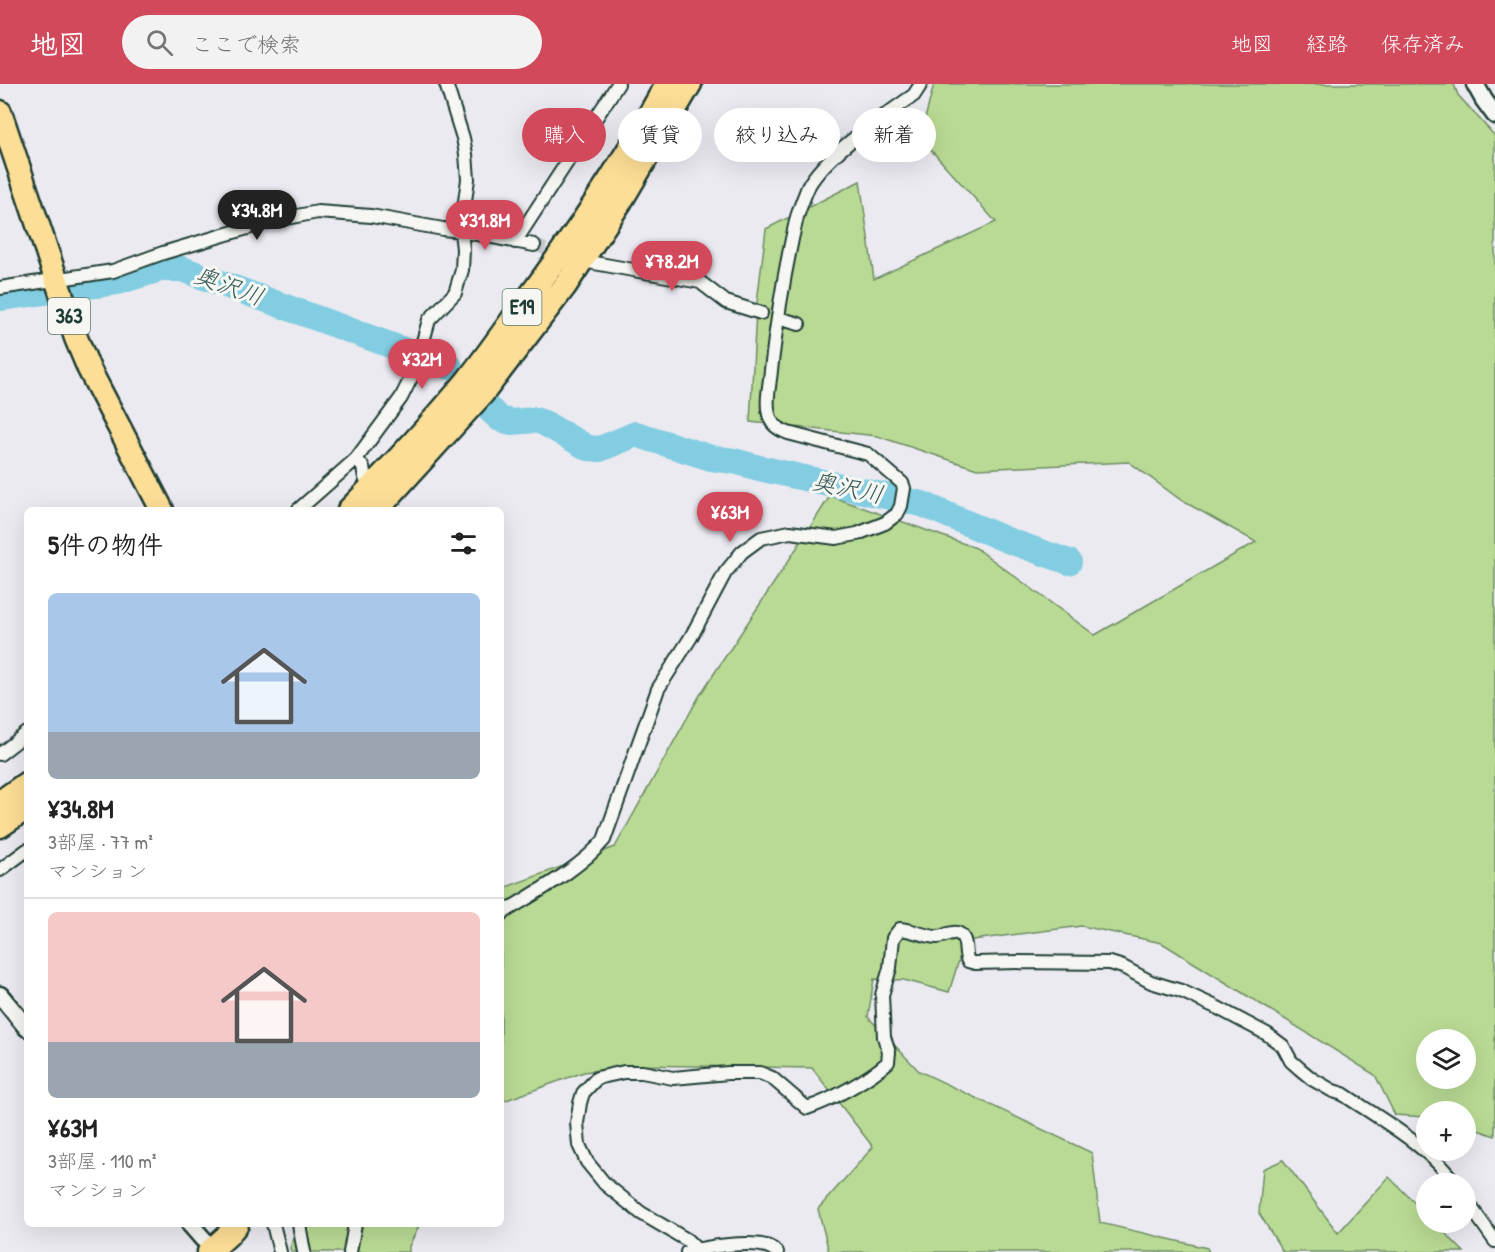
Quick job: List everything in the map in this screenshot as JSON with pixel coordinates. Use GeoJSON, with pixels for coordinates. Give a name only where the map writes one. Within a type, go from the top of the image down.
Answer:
{"type":"FeatureCollection","features":[{"type":"Feature","properties":{"kind":"highway","name":"E19"},"geometry":{"type":"LineString","coordinates":[[352,507],[466,382],[541,282],[605,188],[667,84]]}},
{"type":"Feature","properties":{"kind":"highway","name":"E19"},"geometry":{"type":"LineString","coordinates":[[380,507],[483,393],[565,286],[621,201],[690,84]]}},
{"type":"Feature","properties":{"kind":"highway","name":"363"},"geometry":{"type":"LineString","coordinates":[[0,112],[76,338],[89,369],[160,507]]}},
{"type":"Feature","properties":{"kind":"highway"},"geometry":{"type":"LineString","coordinates":[[0,802],[24,785]]}},
{"type":"Feature","properties":{"kind":"highway"},"geometry":{"type":"LineString","coordinates":[[0,826],[24,810]]}},
{"type":"Feature","properties":{"kind":"highway"},"geometry":{"type":"LineString","coordinates":[[206,1246],[228,1236],[235,1227]]}},
{"type":"Feature","properties":{"kind":"street"},"geometry":{"type":"LineString","coordinates":[[301,507],[356,459],[401,398],[415,370],[429,320],[455,293],[462,270],[461,231],[468,179],[463,138],[446,84]]}},
{"type":"Feature","properties":{"kind":"street"},"geometry":{"type":"LineString","coordinates":[[515,242],[618,84]]}},
{"type":"Feature","properties":{"kind":"street"},"geometry":{"type":"LineString","coordinates":[[504,912],[577,866],[604,840],[658,689],[691,637],[725,573],[742,552],[762,538],[790,532],[836,538],[857,534],[885,523],[897,514],[904,488],[902,483],[884,466],[868,454],[777,428],[771,421],[768,399],[778,318],[798,217],[808,187],[828,163],[849,144],[914,95],[921,84]]}},
{"type":"Feature","properties":{"kind":"street"},"geometry":{"type":"LineString","coordinates":[[1475,84],[1495,115]]}},
{"type":"Feature","properties":{"kind":"street"},"geometry":{"type":"LineString","coordinates":[[0,288],[113,271],[163,253],[271,221],[318,212],[371,216],[534,245]]}},
{"type":"Feature","properties":{"kind":"street"},"geometry":{"type":"LineString","coordinates":[[583,261],[700,282],[726,302],[761,313]]}},
{"type":"Feature","properties":{"kind":"street"},"geometry":{"type":"LineString","coordinates":[[778,318],[799,324]]}},
{"type":"Feature","properties":{"kind":"street"},"geometry":{"type":"LineString","coordinates":[[356,459],[363,467],[365,478]]}},
{"type":"Feature","properties":{"kind":"street"},"geometry":{"type":"LineString","coordinates":[[0,754],[24,735]]}},
{"type":"Feature","properties":{"kind":"street"},"geometry":{"type":"LineString","coordinates":[[0,870],[24,852]]}},
{"type":"Feature","properties":{"kind":"street"},"geometry":{"type":"LineString","coordinates":[[777,1252],[769,1247],[748,1243],[692,1251],[687,1240],[646,1216],[605,1184],[587,1162],[579,1146],[577,1123],[583,1093],[597,1078],[624,1072],[642,1072],[673,1078],[728,1073],[760,1073],[772,1078],[807,1108],[820,1104],[878,1071],[888,1062],[889,1052],[884,1037],[882,995],[890,968],[893,938],[900,929],[935,938],[957,933],[964,939],[965,956],[968,961],[975,963],[1110,963],[1208,1004],[1266,1034],[1283,1046],[1291,1061],[1312,1079],[1343,1094],[1422,1148],[1446,1173]]}},
{"type":"Feature","properties":{"kind":"street"},"geometry":{"type":"LineString","coordinates":[[0,995],[24,1024]]}},
{"type":"Feature","properties":{"kind":"street"},"geometry":{"type":"LineString","coordinates":[[1476,1214],[1495,1241]]}},
{"type":"Feature","properties":{"kind":"street"},"geometry":{"type":"LineString","coordinates":[[192,1227],[206,1246]]}},
{"type":"Feature","properties":{"kind":"street"},"geometry":{"type":"LineString","coordinates":[[274,1227],[280,1252]]}},
{"type":"Feature","properties":{"kind":"street"},"geometry":{"type":"LineString","coordinates":[[300,1227],[304,1252]]}},
{"type":"Feature","properties":{"kind":"street"},"geometry":{"type":"LineString","coordinates":[[350,1252],[354,1227]]}},
{"type":"Feature","properties":{"kind":"green space"},"geometry":{"type":"Polygon","coordinates":[[[934,84],[1454,84],[1458,95],[1495,136],[1495,1136],[1476,1129],[1476,1101],[1416,1101],[1416,1116],[1395,1115],[1375,1075],[1162,943],[1082,926],[965,941],[949,992],[904,980],[874,979],[868,1017],[919,1071],[1092,1153],[1100,1223],[1207,1248],[1209,1252],[829,1252],[818,1209],[873,1147],[812,1068],[634,1065],[584,1072],[504,1101],[504,888],[615,847],[700,695],[830,496],[976,548],[1095,635],[1256,542],[1181,500],[1129,462],[977,469],[877,436],[750,422],[756,311],[766,229],[860,181],[874,279],[996,222],[936,156],[936,108],[928,108],[934,84]]]}},
{"type":"Feature","properties":{"kind":"green space"},"geometry":{"type":"Polygon","coordinates":[[[1283,1160],[1338,1233],[1389,1177],[1416,1204],[1416,1233],[1445,1233],[1464,1252],[1283,1252],[1259,1213],[1263,1169],[1283,1160]]]}},
{"type":"Feature","properties":{"kind":"green space"},"geometry":{"type":"Polygon","coordinates":[[[296,1227],[418,1227],[409,1246],[409,1252],[291,1252],[296,1227]]]}},
{"type":"Feature","properties":{"kind":"waterway","name":"奥沢川"},"geometry":{"type":"LineString","coordinates":[[0,298],[117,282],[160,269],[182,269],[450,367]]}},
{"type":"Feature","properties":{"kind":"waterway","name":"奥沢川"},"geometry":{"type":"LineString","coordinates":[[490,410],[500,419],[511,422],[535,420],[544,423],[588,448],[600,449],[636,434],[711,458],[734,461],[922,504],[1007,540],[1069,562]]}},
{"type":"Feature","properties":{"kind":"tunnel"},"geometry":{"type":"LineString","coordinates":[[534,245],[564,255]]}}]}
